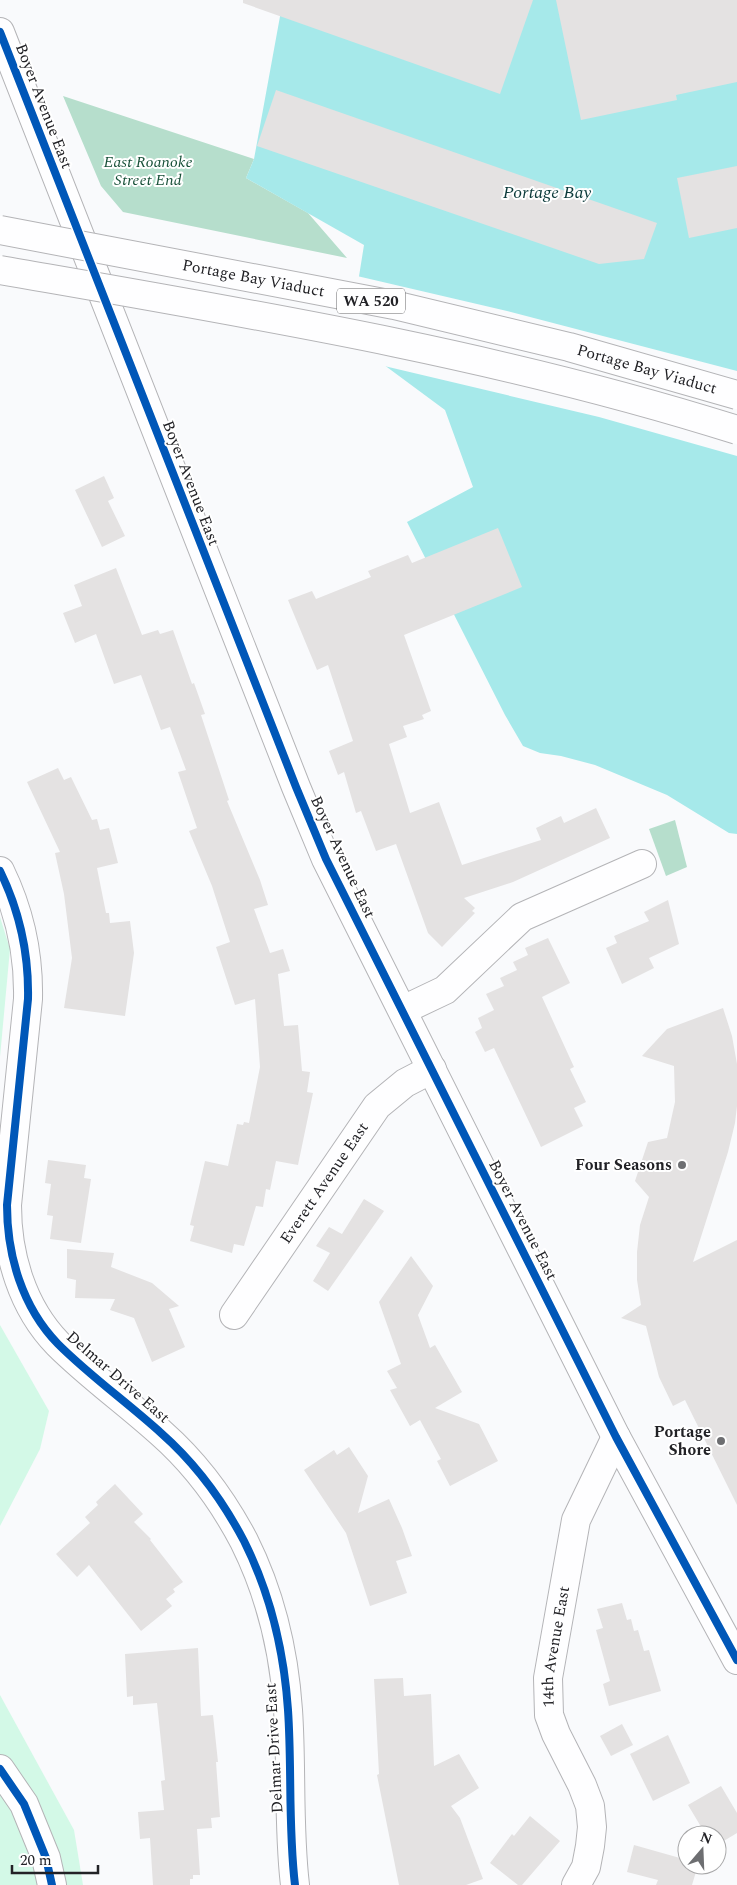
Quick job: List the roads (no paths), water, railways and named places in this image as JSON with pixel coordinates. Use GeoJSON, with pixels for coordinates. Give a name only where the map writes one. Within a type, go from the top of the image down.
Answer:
{"type":"FeatureCollection","features":[{"type":"Feature","properties":{"kind":"main road","name":"Boyer Avenue East"},"geometry":{"type":"LineString","coordinates":[[0,32],[309,820],[326,859],[616,1437],[737,1660]]}},
{"type":"Feature","properties":{"kind":"main road","name":"Portage Bay Viaduct"},"geometry":{"type":"LineString","coordinates":[[0,230],[394,305],[569,347],[737,395]]}},
{"type":"Feature","properties":{"kind":"main road","name":"WA 520"},"geometry":{"type":"LineString","coordinates":[[0,270],[249,314],[381,340],[556,379],[682,412],[737,430]]}},
{"type":"Feature","properties":{"kind":"main road"},"geometry":{"type":"LineString","coordinates":[[403,1010],[445,990],[522,917],[642,864]]}},
{"type":"Feature","properties":{"kind":"main road","name":"Delmar Drive East"},"geometry":{"type":"LineString","coordinates":[[0,872],[17,909],[26,953],[28,976],[27,1008],[7,1205],[7,1225],[14,1264],[32,1309],[57,1343],[162,1434],[189,1461],[226,1510],[253,1560],[273,1617],[284,1672],[288,1709],[295,1885]]}},
{"type":"Feature","properties":{"kind":"main road","name":"Everett Avenue East"},"geometry":{"type":"LineString","coordinates":[[234,1315],[377,1106],[405,1083],[432,1069]]}},
{"type":"Feature","properties":{"kind":"main road","name":"14th Avenue East"},"geometry":{"type":"LineString","coordinates":[[576,1885],[586,1866],[590,1846],[592,1827],[590,1806],[549,1715],[548,1678],[576,1520],[616,1437]]}},
{"type":"Feature","properties":{"kind":"main road"},"geometry":{"type":"LineString","coordinates":[[0,1769],[24,1804],[46,1858],[52,1885]]}},
{"type":"Feature","properties":{"kind":"water","name":"Portage Bay"},"geometry":{"type":"Polygon","coordinates":[[[283,0],[737,0],[737,834],[729,833],[667,795],[595,765],[561,756],[540,753],[523,746],[505,715],[407,522],[473,487],[445,410],[349,339],[364,245],[246,178],[254,159],[283,0]]]}},
{"type":"Feature","properties":{"kind":"place","name":"Four Seasons"},"geometry":{"type":"Point","coordinates":[682,1165]}},
{"type":"Feature","properties":{"kind":"place","name":"Portage Shore"},"geometry":{"type":"Point","coordinates":[721,1441]}},
{"type":"Feature","properties":{"kind":"park label","name":"East Roanoke Street End"},"geometry":{"type":"Point","coordinates":[148,171]}}]}
